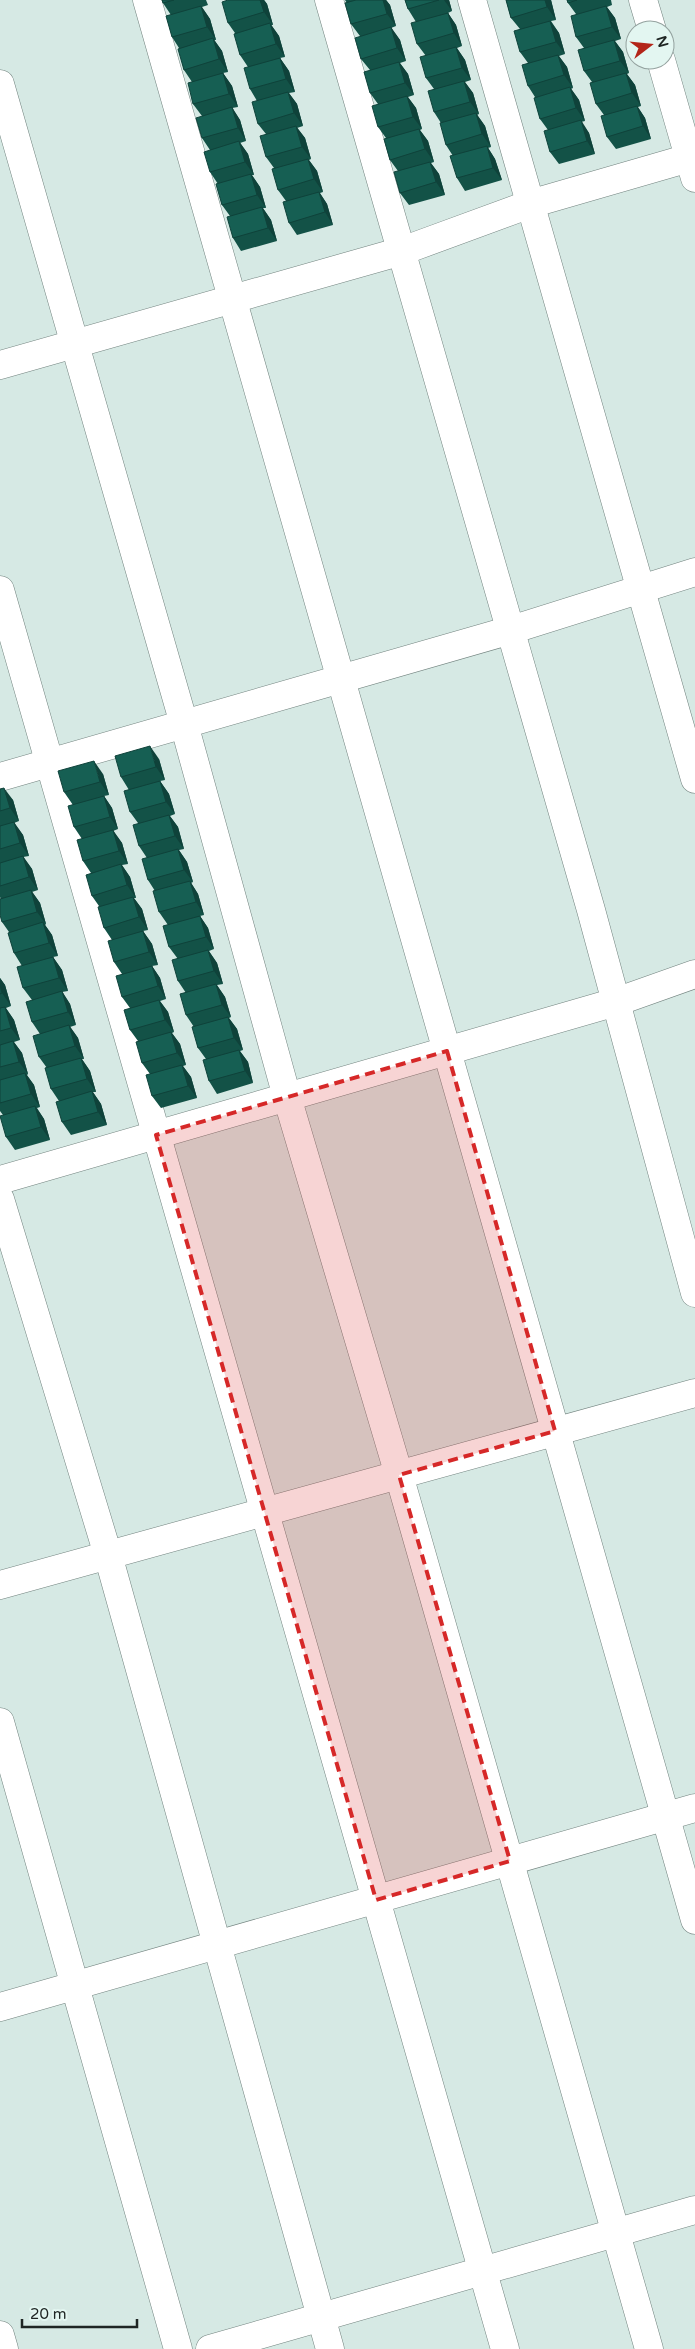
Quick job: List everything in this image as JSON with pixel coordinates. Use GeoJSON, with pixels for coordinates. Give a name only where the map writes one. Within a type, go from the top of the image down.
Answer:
{"type":"FeatureCollection","features":[{"type":"Feature","properties":{"kind":"street"},"geometry":{"type":"LineString","coordinates":[[147,0],[695,1920]]}},
{"type":"Feature","properties":{"kind":"street"},"geometry":{"type":"LineString","coordinates":[[330,0],[511,630],[616,1002],[695,1293]]}},
{"type":"Feature","properties":{"kind":"street"},"geometry":{"type":"LineString","coordinates":[[472,0],[695,779]]}},
{"type":"Feature","properties":{"kind":"street"},"geometry":{"type":"LineString","coordinates":[[644,0],[649,20]]}},
{"type":"Feature","properties":{"kind":"street"},"geometry":{"type":"LineString","coordinates":[[0,365],[402,251],[530,204],[692,168],[664,70]]}},
{"type":"Feature","properties":{"kind":"street"},"geometry":{"type":"LineString","coordinates":[[0,84],[184,724],[287,1097],[399,1475],[648,2349]]}},
{"type":"Feature","properties":{"kind":"street"},"geometry":{"type":"LineString","coordinates":[[0,777],[511,630],[695,572]]}},
{"type":"Feature","properties":{"kind":"street"},"geometry":{"type":"LineString","coordinates":[[0,590],[505,2349]]}},
{"type":"Feature","properties":{"kind":"street"},"geometry":{"type":"LineString","coordinates":[[0,1180],[616,1002],[695,974]]}},
{"type":"Feature","properties":{"kind":"street"},"geometry":{"type":"LineString","coordinates":[[0,1199],[108,1555],[330,2349]]}},
{"type":"Feature","properties":{"kind":"street"},"geometry":{"type":"LineString","coordinates":[[0,1585],[695,1393]]}},
{"type":"Feature","properties":{"kind":"street"},"geometry":{"type":"LineString","coordinates":[[0,1722],[178,2349]]}},
{"type":"Feature","properties":{"kind":"street"},"geometry":{"type":"LineString","coordinates":[[0,2007],[695,1808]]}},
{"type":"Feature","properties":{"kind":"street"},"geometry":{"type":"LineString","coordinates":[[210,2349],[695,2210]]}},
{"type":"Feature","properties":{"kind":"street"},"geometry":{"type":"LineString","coordinates":[[0,2335],[4,2349]]}},
{"type":"Feature","properties":{"kind":"highlighted area"},"geometry":{"type":"Polygon","coordinates":[[[447,1051],[555,1431],[399,1475],[510,1861],[376,1900],[156,1135],[447,1051]]]}},
{"type":"Feature","properties":{"kind":"building"},"geometry":{"type":"Polygon","coordinates":[[[162,0],[174,0],[163,3],[162,0]]]}},
{"type":"Feature","properties":{"kind":"building"},"geometry":{"type":"Polygon","coordinates":[[[228,0],[260,0],[264,12],[228,23],[222,2],[228,0]]]}},
{"type":"Feature","properties":{"kind":"building"},"geometry":{"type":"Polygon","coordinates":[[[356,0],[383,0],[387,14],[351,24],[345,3],[356,0]]]}},
{"type":"Feature","properties":{"kind":"building"},"geometry":{"type":"Polygon","coordinates":[[[405,0],[439,0],[408,9],[405,0]]]}},
{"type":"Feature","properties":{"kind":"building"},"geometry":{"type":"Polygon","coordinates":[[[506,0],[545,0],[547,7],[511,18],[506,0]]]}},
{"type":"Feature","properties":{"kind":"building"},"geometry":{"type":"Polygon","coordinates":[[[201,6],[207,27],[172,37],[166,16],[201,6]]]}},
{"type":"Feature","properties":{"kind":"building"},"geometry":{"type":"Polygon","coordinates":[[[606,6],[612,27],[576,37],[571,16],[606,6]]]}},
{"type":"Feature","properties":{"kind":"building"},"geometry":{"type":"Polygon","coordinates":[[[448,13],[454,33],[417,44],[411,23],[448,13]]]}},
{"type":"Feature","properties":{"kind":"building"},"geometry":{"type":"Polygon","coordinates":[[[550,21],[556,42],[520,52],[514,31],[550,21]]]}},
{"type":"Feature","properties":{"kind":"building"},"geometry":{"type":"Polygon","coordinates":[[[270,23],[276,44],[240,55],[234,34],[270,23]]]}},
{"type":"Feature","properties":{"kind":"building"},"geometry":{"type":"Polygon","coordinates":[[[391,27],[397,48],[361,59],[355,38],[391,27]]]}},
{"type":"Feature","properties":{"kind":"building"},"geometry":{"type":"Polygon","coordinates":[[[213,38],[219,59],[184,70],[178,49],[213,38]]]}},
{"type":"Feature","properties":{"kind":"building"},"geometry":{"type":"Polygon","coordinates":[[[614,40],[620,61],[584,71],[578,50],[614,40]]]}},
{"type":"Feature","properties":{"kind":"building"},"geometry":{"type":"Polygon","coordinates":[[[456,47],[462,68],[426,78],[420,57],[456,47]]]}},
{"type":"Feature","properties":{"kind":"building"},"geometry":{"type":"Polygon","coordinates":[[[558,55],[564,75],[528,86],[522,65],[558,55]]]}},
{"type":"Feature","properties":{"kind":"building"},"geometry":{"type":"Polygon","coordinates":[[[280,58],[286,79],[250,89],[244,68],[280,58]]]}},
{"type":"Feature","properties":{"kind":"building"},"geometry":{"type":"Polygon","coordinates":[[[399,62],[405,83],[370,93],[364,72],[399,62]]]}},
{"type":"Feature","properties":{"kind":"building"},"geometry":{"type":"Polygon","coordinates":[[[223,73],[229,94],[193,104],[188,83],[223,73]]]}},
{"type":"Feature","properties":{"kind":"building"},"geometry":{"type":"Polygon","coordinates":[[[626,73],[632,93],[596,104],[590,83],[626,73]]]}},
{"type":"Feature","properties":{"kind":"building"},"geometry":{"type":"Polygon","coordinates":[[[464,81],[470,102],[434,112],[428,91],[464,81]]]}},
{"type":"Feature","properties":{"kind":"building"},"geometry":{"type":"Polygon","coordinates":[[[570,87],[576,108],[540,119],[534,98],[570,87]]]}},
{"type":"Feature","properties":{"kind":"building"},"geometry":{"type":"Polygon","coordinates":[[[288,92],[294,113],[258,124],[252,102],[288,92]]]}},
{"type":"Feature","properties":{"kind":"building"},"geometry":{"type":"Polygon","coordinates":[[[407,96],[413,117],[378,127],[372,106],[407,96]]]}},
{"type":"Feature","properties":{"kind":"building"},"geometry":{"type":"Polygon","coordinates":[[[637,106],[643,126],[607,137],[601,116],[637,106]]]}},
{"type":"Feature","properties":{"kind":"building"},"geometry":{"type":"Polygon","coordinates":[[[232,107],[238,128],[202,138],[196,118],[232,107]]]}},
{"type":"Feature","properties":{"kind":"building"},"geometry":{"type":"Polygon","coordinates":[[[476,113],[482,134],[446,145],[440,123],[476,113]]]}},
{"type":"Feature","properties":{"kind":"building"},"geometry":{"type":"Polygon","coordinates":[[[581,120],[587,141],[550,152],[544,131],[581,120]]]}},
{"type":"Feature","properties":{"kind":"building"},"geometry":{"type":"Polygon","coordinates":[[[296,126],[302,147],[266,157],[260,136],[296,126]]]}},
{"type":"Feature","properties":{"kind":"building"},"geometry":{"type":"Polygon","coordinates":[[[419,129],[425,149],[390,160],[384,139],[419,129]]]}},
{"type":"Feature","properties":{"kind":"building"},"geometry":{"type":"Polygon","coordinates":[[[239,141],[245,162],[210,172],[204,152],[239,141]]]}},
{"type":"Feature","properties":{"kind":"building"},"geometry":{"type":"Polygon","coordinates":[[[487,146],[493,168],[457,178],[450,156],[487,146]]]}},
{"type":"Feature","properties":{"kind":"building"},"geometry":{"type":"Polygon","coordinates":[[[308,159],[314,179],[278,190],[272,169],[308,159]]]}},
{"type":"Feature","properties":{"kind":"building"},"geometry":{"type":"Polygon","coordinates":[[[430,162],[436,182],[400,193],[394,172],[430,162]]]}},
{"type":"Feature","properties":{"kind":"building"},"geometry":{"type":"Polygon","coordinates":[[[251,174],[257,195],[222,205],[216,184],[251,174]]]}},
{"type":"Feature","properties":{"kind":"building"},"geometry":{"type":"Polygon","coordinates":[[[319,192],[325,212],[289,223],[283,202],[319,192]]]}},
{"type":"Feature","properties":{"kind":"building"},"geometry":{"type":"Polygon","coordinates":[[[262,207],[268,228],[233,238],[227,217],[262,207]]]}},
{"type":"Feature","properties":{"kind":"building"},"geometry":{"type":"Polygon","coordinates":[[[150,746],[156,767],[121,777],[115,756],[150,746]]]}},
{"type":"Feature","properties":{"kind":"building"},"geometry":{"type":"Polygon","coordinates":[[[94,761],[100,782],[64,792],[58,771],[94,761]]]}},
{"type":"Feature","properties":{"kind":"building"},"geometry":{"type":"Polygon","coordinates":[[[160,781],[166,802],[130,812],[124,791],[160,781]]]}},
{"type":"Feature","properties":{"kind":"building"},"geometry":{"type":"Polygon","coordinates":[[[4,788],[10,808],[0,811],[0,789],[4,788]]]}},
{"type":"Feature","properties":{"kind":"building"},"geometry":{"type":"Polygon","coordinates":[[[104,796],[110,817],[74,827],[68,806],[104,796]]]}},
{"type":"Feature","properties":{"kind":"building"},"geometry":{"type":"Polygon","coordinates":[[[169,815],[175,836],[139,846],[133,825],[169,815]]]}},
{"type":"Feature","properties":{"kind":"building"},"geometry":{"type":"Polygon","coordinates":[[[14,822],[20,843],[0,849],[0,826],[14,822]]]}},
{"type":"Feature","properties":{"kind":"building"},"geometry":{"type":"Polygon","coordinates":[[[113,830],[119,851],[83,861],[77,840],[113,830]]]}},
{"type":"Feature","properties":{"kind":"building"},"geometry":{"type":"Polygon","coordinates":[[[178,849],[184,870],[148,880],[142,859],[178,849]]]}},
{"type":"Feature","properties":{"kind":"building"},"geometry":{"type":"Polygon","coordinates":[[[23,856],[29,877],[0,886],[0,863],[23,856]]]}},
{"type":"Feature","properties":{"kind":"building"},"geometry":{"type":"Polygon","coordinates":[[[121,864],[127,885],[92,896],[86,875],[121,864]]]}},
{"type":"Feature","properties":{"kind":"building"},"geometry":{"type":"Polygon","coordinates":[[[190,881],[196,902],[159,912],[153,891],[190,881]]]}},
{"type":"Feature","properties":{"kind":"building"},"geometry":{"type":"Polygon","coordinates":[[[31,890],[37,912],[2,922],[0,899],[31,890]]]}},
{"type":"Feature","properties":{"kind":"building"},"geometry":{"type":"Polygon","coordinates":[[[133,897],[139,917],[104,928],[98,907],[133,897]]]}},
{"type":"Feature","properties":{"kind":"building"},"geometry":{"type":"Polygon","coordinates":[[[200,916],[206,937],[169,947],[163,926],[200,916]]]}},
{"type":"Feature","properties":{"kind":"building"},"geometry":{"type":"Polygon","coordinates":[[[43,922],[49,943],[14,953],[8,933],[43,922]]]}},
{"type":"Feature","properties":{"kind":"building"},"geometry":{"type":"Polygon","coordinates":[[[143,931],[149,952],[114,962],[108,941],[143,931]]]}},
{"type":"Feature","properties":{"kind":"building"},"geometry":{"type":"Polygon","coordinates":[[[208,950],[214,971],[178,981],[172,960],[208,950]]]}},
{"type":"Feature","properties":{"kind":"building"},"geometry":{"type":"Polygon","coordinates":[[[53,957],[59,978],[23,988],[17,967],[53,957]]]}},
{"type":"Feature","properties":{"kind":"building"},"geometry":{"type":"Polygon","coordinates":[[[152,966],[158,986],[122,997],[116,976],[152,966]]]}},
{"type":"Feature","properties":{"kind":"building"},"geometry":{"type":"Polygon","coordinates":[[[216,984],[222,1005],[186,1015],[180,994],[216,984]]]}},
{"type":"Feature","properties":{"kind":"building"},"geometry":{"type":"Polygon","coordinates":[[[62,991],[68,1012],[32,1022],[26,1002],[62,991]]]}},
{"type":"Feature","properties":{"kind":"building"},"geometry":{"type":"Polygon","coordinates":[[[159,1000],[165,1020],[130,1030],[124,1010],[159,1000]]]}},
{"type":"Feature","properties":{"kind":"building"},"geometry":{"type":"Polygon","coordinates":[[[5,1007],[11,1028],[0,1031],[0,1008],[5,1007]]]}},
{"type":"Feature","properties":{"kind":"building"},"geometry":{"type":"Polygon","coordinates":[[[228,1017],[234,1038],[198,1048],[192,1027],[228,1017]]]}},
{"type":"Feature","properties":{"kind":"building"},"geometry":{"type":"Polygon","coordinates":[[[69,1025],[75,1046],[39,1057],[33,1036],[69,1025]]]}},
{"type":"Feature","properties":{"kind":"building"},"geometry":{"type":"Polygon","coordinates":[[[171,1032],[177,1053],[142,1063],[136,1042],[171,1032]]]}},
{"type":"Feature","properties":{"kind":"building"},"geometry":{"type":"Polygon","coordinates":[[[13,1041],[19,1062],[0,1067],[0,1045],[13,1041]]]}},
{"type":"Feature","properties":{"kind":"building"},"geometry":{"type":"Polygon","coordinates":[[[239,1050],[245,1071],[209,1081],[203,1060],[239,1050]]]}},
{"type":"Feature","properties":{"kind":"building"},"geometry":{"type":"Polygon","coordinates":[[[81,1058],[87,1079],[51,1089],[45,1068],[81,1058]]]}},
{"type":"Feature","properties":{"kind":"building"},"geometry":{"type":"Polygon","coordinates":[[[182,1065],[188,1086],[152,1096],[146,1075],[182,1065]]]}},
{"type":"Feature","properties":{"kind":"building"},"geometry":{"type":"Polygon","coordinates":[[[25,1073],[31,1094],[0,1103],[0,1080],[25,1073]]]}},
{"type":"Feature","properties":{"kind":"building"},"geometry":{"type":"Polygon","coordinates":[[[92,1091],[98,1112],[62,1122],[56,1102],[92,1091]]]}},
{"type":"Feature","properties":{"kind":"building"},"geometry":{"type":"Polygon","coordinates":[[[35,1106],[41,1127],[6,1137],[0,1116],[35,1106]]]}}]}
